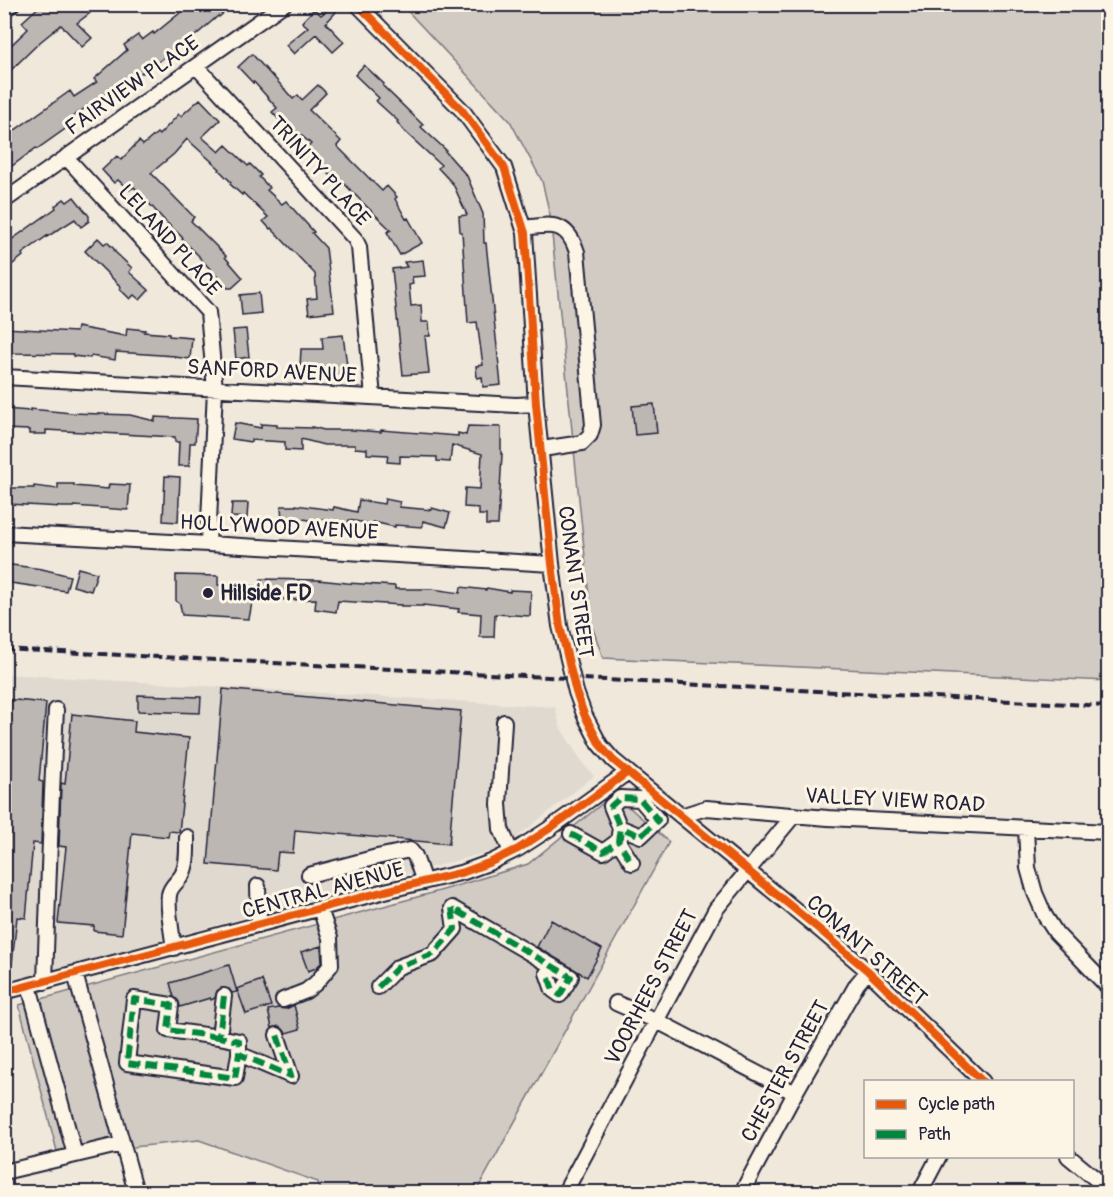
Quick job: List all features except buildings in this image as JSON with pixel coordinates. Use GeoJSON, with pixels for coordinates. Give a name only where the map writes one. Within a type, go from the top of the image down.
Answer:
{"type":"FeatureCollection","features":[{"type":"Feature","properties":{"kind":"street"},"geometry":{"type":"LineString","coordinates":[[4,10],[12,4]]}},
{"type":"Feature","properties":{"kind":"street","name":"FAIRVIEW PLACE"},"geometry":{"type":"LineString","coordinates":[[4,201],[284,4]]}},
{"type":"Feature","properties":{"kind":"street","name":"CONANT STREET"},"geometry":{"type":"LineString","coordinates":[[357,4],[462,110],[504,166],[525,233],[536,404],[560,626],[576,692],[600,745],[613,760],[868,971],[981,1080]]}},
{"type":"Feature","properties":{"kind":"street","name":"TRINITY PLACE"},"geometry":{"type":"LineString","coordinates":[[196,66],[355,239],[359,247],[373,397]]}},
{"type":"Feature","properties":{"kind":"street","name":"LELAND PLACE"},"geometry":{"type":"LineString","coordinates":[[66,157],[208,312],[215,389],[208,544]]}},
{"type":"Feature","properties":{"kind":"street"},"geometry":{"type":"LineString","coordinates":[[524,228],[555,226],[565,231],[573,240],[577,252],[593,425],[590,435],[582,443],[542,449]]}},
{"type":"Feature","properties":{"kind":"street","name":"SANFORD AVENUE"},"geometry":{"type":"LineString","coordinates":[[4,377],[516,405],[536,404]]}},
{"type":"Feature","properties":{"kind":"street","name":"HOLLYWOOD AVENUE"},"geometry":{"type":"LineString","coordinates":[[4,534],[552,564]]}},
{"type":"Feature","properties":{"kind":"street"},"geometry":{"type":"LineString","coordinates":[[45,982],[56,710]]}},
{"type":"Feature","properties":{"kind":"street"},"geometry":{"type":"LineString","coordinates":[[504,722],[499,804],[501,829],[511,852]]}},
{"type":"Feature","properties":{"kind":"street","name":"CENTRAL AVENUE"},"geometry":{"type":"LineString","coordinates":[[4,993],[464,872],[491,862],[549,830],[628,772]]}},
{"type":"Feature","properties":{"kind":"street","name":"VALLEY VIEW ROAD"},"geometry":{"type":"LineString","coordinates":[[681,816],[706,808],[1108,832]]}},
{"type":"Feature","properties":{"kind":"street","name":"VOORHEES STREET"},"geometry":{"type":"LineString","coordinates":[[565,1192],[716,909],[794,815]]}},
{"type":"Feature","properties":{"kind":"street"},"geometry":{"type":"LineString","coordinates":[[1026,828],[1028,868],[1045,916],[1056,933],[1108,987]]}},
{"type":"Feature","properties":{"kind":"street"},"geometry":{"type":"LineString","coordinates":[[571,834],[603,852],[618,841],[632,863]]}},
{"type":"Feature","properties":{"kind":"street"},"geometry":{"type":"LineString","coordinates":[[174,948],[169,894],[173,884],[182,876],[187,837]]}},
{"type":"Feature","properties":{"kind":"street"},"geometry":{"type":"LineString","coordinates":[[309,875],[410,850],[415,856],[424,882]]}},
{"type":"Feature","properties":{"kind":"street"},"geometry":{"type":"LineString","coordinates":[[258,886],[259,925]]}},
{"type":"Feature","properties":{"kind":"street"},"geometry":{"type":"LineString","coordinates":[[378,987],[398,967],[433,954],[455,929],[452,908],[572,977],[560,995],[553,990],[547,973]]}},
{"type":"Feature","properties":{"kind":"street"},"geometry":{"type":"LineString","coordinates":[[283,1000],[306,991],[331,965],[330,938],[320,909]]}},
{"type":"Feature","properties":{"kind":"street","name":"CHESTER STREET"},"geometry":{"type":"LineString","coordinates":[[742,1192],[857,984],[868,971]]}},
{"type":"Feature","properties":{"kind":"street"},"geometry":{"type":"LineString","coordinates":[[75,974],[136,1192]]}},
{"type":"Feature","properties":{"kind":"street"},"geometry":{"type":"LineString","coordinates":[[29,986],[75,1155]]}},
{"type":"Feature","properties":{"kind":"street"},"geometry":{"type":"LineString","coordinates":[[219,1037],[224,996]]}},
{"type":"Feature","properties":{"kind":"street"},"geometry":{"type":"LineString","coordinates":[[134,999],[171,1005],[168,1030],[219,1037],[239,1041],[235,1078],[127,1063],[134,999]]}},
{"type":"Feature","properties":{"kind":"street"},"geometry":{"type":"LineString","coordinates":[[615,1004],[657,1021],[795,1093]]}},
{"type":"Feature","properties":{"kind":"street"},"geometry":{"type":"LineString","coordinates":[[239,1054],[291,1076],[277,1035]]}},
{"type":"Feature","properties":{"kind":"street"},"geometry":{"type":"LineString","coordinates":[[4,1172],[122,1144]]}},
{"type":"Feature","properties":{"kind":"street"},"geometry":{"type":"LineString","coordinates":[[920,1192],[938,1158]]}},
{"type":"Feature","properties":{"kind":"street"},"geometry":{"type":"LineString","coordinates":[[1070,1158],[1108,1189]]}},
{"type":"Feature","properties":{"kind":"shaded area"},"geometry":{"type":"Polygon","coordinates":[[[402,5],[1108,5],[1108,681],[603,658],[592,626],[550,215],[542,181],[510,121],[402,5]]]}},
{"type":"Feature","properties":{"kind":"shaded area"},"geometry":{"type":"Polygon","coordinates":[[[5,674],[555,707],[560,727],[584,765],[594,776],[503,848],[195,931],[5,995],[5,674]]]}},
{"type":"Feature","properties":{"kind":"shaded area"},"geometry":{"type":"Polygon","coordinates":[[[614,794],[669,842],[476,1192],[320,1192],[318,1182],[199,1140],[58,1155],[19,1005],[443,890],[528,864],[614,794]]]}},
{"type":"Feature","properties":{"kind":"railway"},"geometry":{"type":"LineString","coordinates":[[4,649],[1108,706]]}},
{"type":"Feature","properties":{"kind":"marked path"},"geometry":{"type":"LineString","coordinates":[[571,834],[603,852],[618,841],[620,828],[611,806],[620,798],[640,799],[658,820],[641,836],[624,829],[618,841],[632,863]]}},
{"type":"Feature","properties":{"kind":"marked path"},"geometry":{"type":"LineString","coordinates":[[378,987],[398,967],[433,954],[455,929],[452,908],[571,977],[560,995],[553,990],[547,973]]}},
{"type":"Feature","properties":{"kind":"marked path"},"geometry":{"type":"LineString","coordinates":[[224,996],[219,1037],[239,1041],[239,1054],[291,1076],[277,1035]]}},
{"type":"Feature","properties":{"kind":"marked path"},"geometry":{"type":"LineString","coordinates":[[219,1037],[168,1030],[171,1005],[134,999],[127,1063],[235,1078],[239,1054]]}},
{"type":"Feature","properties":{"kind":"cycle path"},"geometry":{"type":"LineString","coordinates":[[357,4],[462,110],[504,167],[525,233],[536,404],[560,626],[576,692],[600,745],[613,760],[868,971],[981,1080]]}},
{"type":"Feature","properties":{"kind":"cycle path"},"geometry":{"type":"LineString","coordinates":[[4,992],[464,872],[518,849],[628,772]]}},
{"type":"Feature","properties":{"kind":"place","name":"Hillside FD"},"geometry":{"type":"Point","coordinates":[208,593]}}]}
